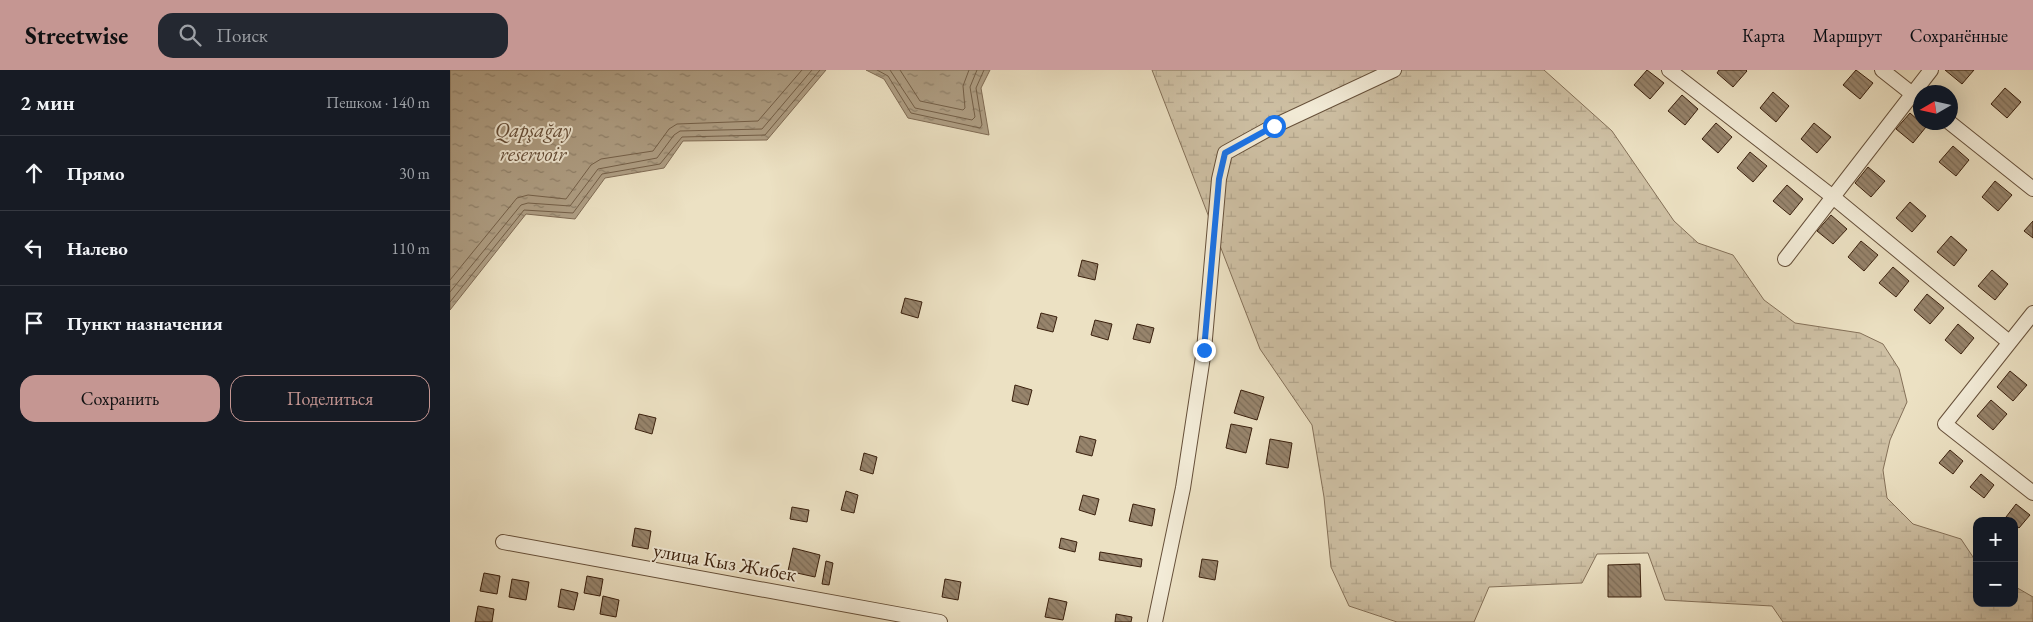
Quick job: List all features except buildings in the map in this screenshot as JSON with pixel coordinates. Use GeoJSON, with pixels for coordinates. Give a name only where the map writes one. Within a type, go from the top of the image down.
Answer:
{"type":"FeatureCollection","features":[{"type":"Feature","properties":{"kind":"street"},"geometry":{"type":"LineString","coordinates":[[1155,622],[1183,488],[1204,350],[1219,179],[1225,153],[1274,126],[1394,70]]}},
{"type":"Feature","properties":{"kind":"street"},"geometry":{"type":"LineString","coordinates":[[1669,70],[1832,197],[2009,342]]}},
{"type":"Feature","properties":{"kind":"street"},"geometry":{"type":"LineString","coordinates":[[1882,70],[1913,95]]}},
{"type":"Feature","properties":{"kind":"street"},"geometry":{"type":"LineString","coordinates":[[1923,85],[1931,70]]}},
{"type":"Feature","properties":{"kind":"street"},"geometry":{"type":"LineString","coordinates":[[1785,258],[1832,197],[1913,101]]}},
{"type":"Feature","properties":{"kind":"street"},"geometry":{"type":"LineString","coordinates":[[1958,129],[2033,189]]}},
{"type":"Feature","properties":{"kind":"street"},"geometry":{"type":"LineString","coordinates":[[2033,313],[1945,424],[2033,493]]}},
{"type":"Feature","properties":{"kind":"street","name":"улица Кыз Жибек"},"geometry":{"type":"LineString","coordinates":[[503,542],[940,622]]}},
{"type":"Feature","properties":{"kind":"green space"},"geometry":{"type":"Polygon","coordinates":[[[1152,70],[1544,70],[1612,131],[1674,221],[1698,243],[1733,255],[1764,300],[1795,323],[1860,333],[1883,344],[1899,369],[1907,402],[1890,440],[1883,470],[1887,498],[1913,524],[1961,539],[1973,557],[1973,607],[2018,607],[2018,588],[2033,597],[2033,622],[1783,622],[1772,606],[1665,600],[1648,553],[1597,554],[1582,583],[1489,587],[1474,622],[1397,622],[1349,606],[1331,567],[1324,497],[1312,425],[1260,349],[1152,70]]]}},
{"type":"Feature","properties":{"kind":"water","name":"Qapşağay reservoir"},"geometry":{"type":"Polygon","coordinates":[[[450,70],[826,70],[767,140],[683,141],[664,168],[605,178],[575,219],[526,214],[450,310],[450,70]]]}},
{"type":"Feature","properties":{"kind":"water"},"geometry":{"type":"Polygon","coordinates":[[[866,70],[990,70],[981,88],[989,135],[908,118],[884,79],[866,70]]]}},
{"type":"Feature","properties":{"kind":"route"},"geometry":{"type":"LineString","coordinates":[[1204,350],[1219,179],[1225,153],[1274,126]]}}]}
